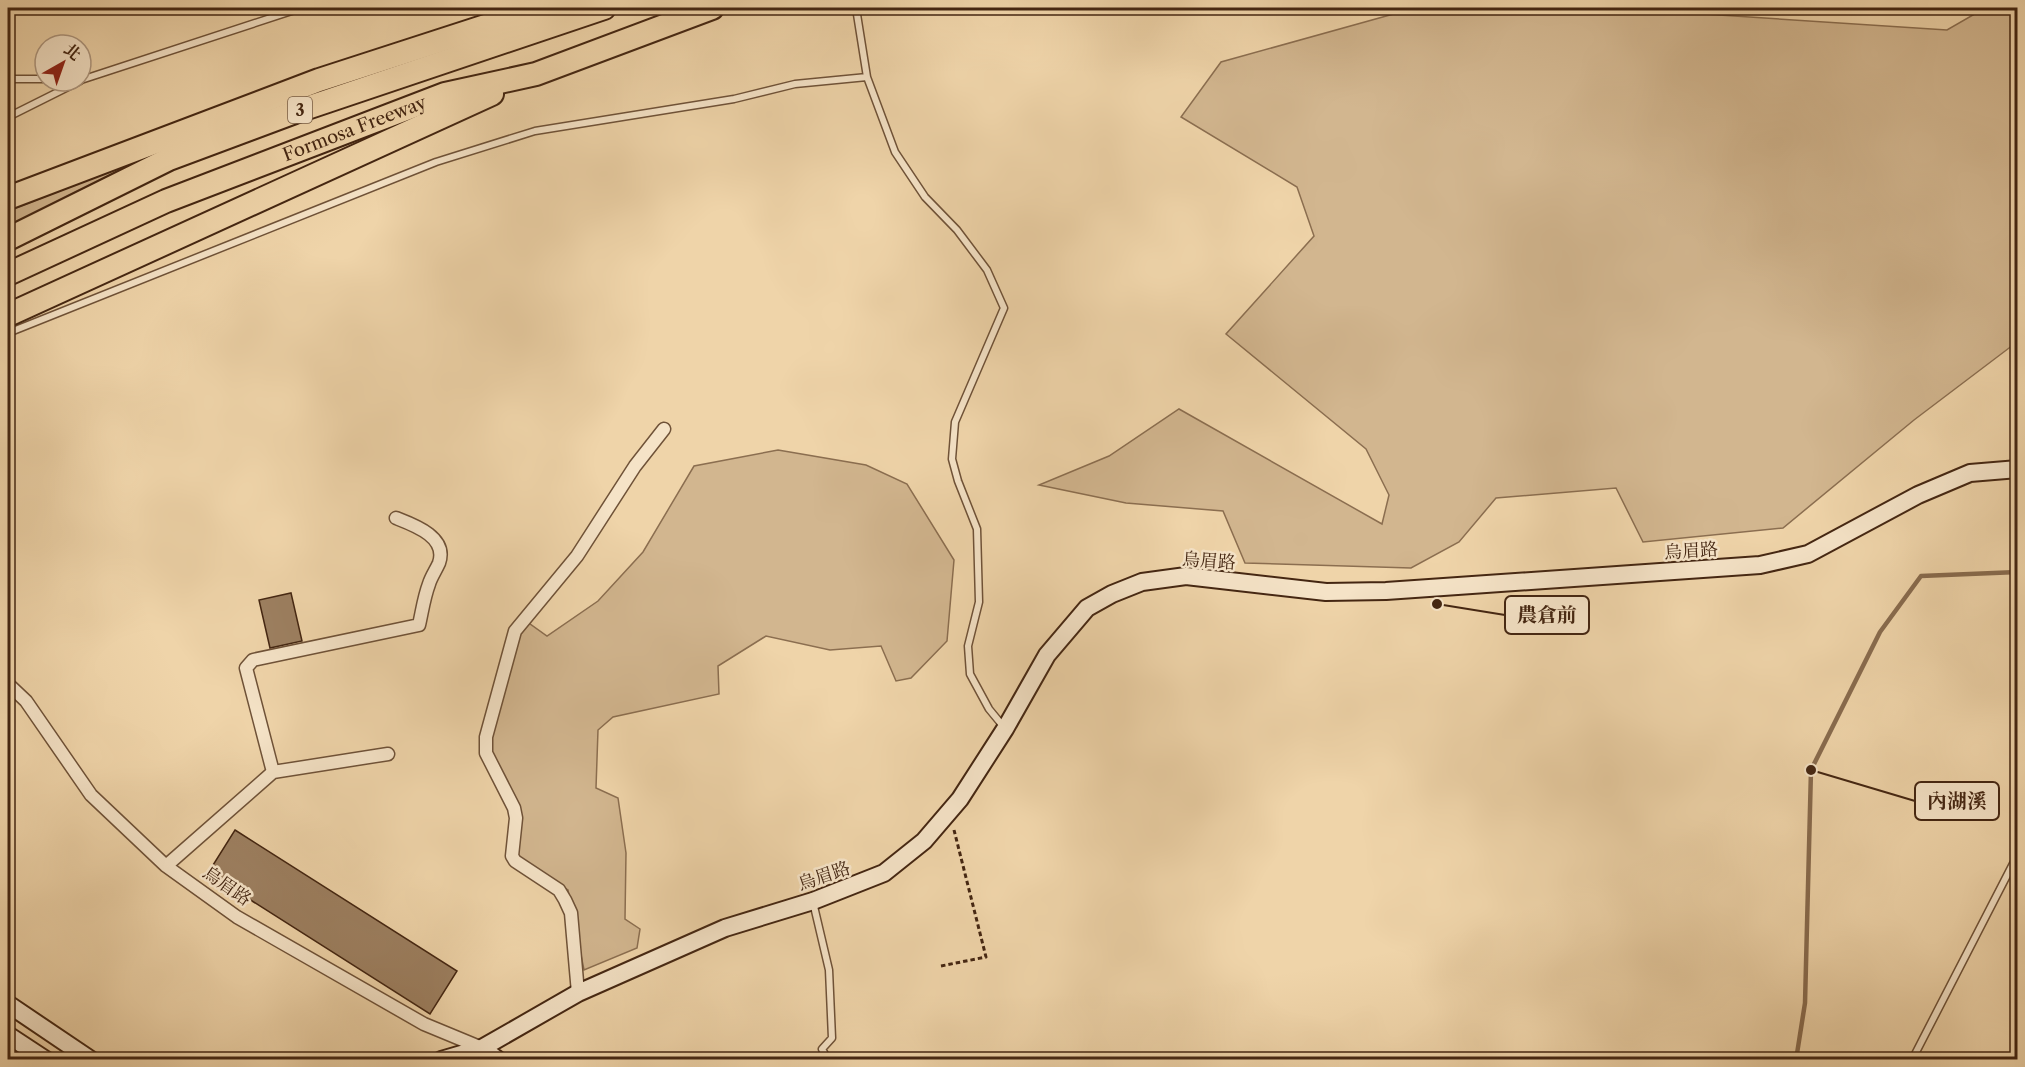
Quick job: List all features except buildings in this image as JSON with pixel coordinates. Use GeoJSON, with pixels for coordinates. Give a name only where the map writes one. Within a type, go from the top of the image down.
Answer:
{"type":"FeatureCollection","features":[{"type":"Feature","properties":{"kind":"highway"},"geometry":{"type":"LineString","coordinates":[[8,198],[319,80],[541,8]]}},
{"type":"Feature","properties":{"kind":"highway","name":"Formosa Freeway"},"geometry":{"type":"LineString","coordinates":[[8,238],[169,159],[295,112],[604,8]]}},
{"type":"Feature","properties":{"kind":"highway","name":"Formosa Freeway"},"geometry":{"type":"LineString","coordinates":[[8,274],[166,201],[433,99],[536,74],[712,8]]}},
{"type":"Feature","properties":{"kind":"highway"},"geometry":{"type":"LineString","coordinates":[[8,315],[536,74]]}},
{"type":"Feature","properties":{"kind":"main road","name":"烏眉路"},"geometry":{"type":"LineString","coordinates":[[441,1059],[482,1048],[578,993],[725,928],[813,901],[884,873],[924,841],[950,811],[1005,729],[1047,655],[1087,608],[1112,594],[1142,582],[1186,576],[1326,592],[1386,591],[1760,565],[1808,554],[1918,495],[1970,472],[2018,469]]}},
{"type":"Feature","properties":{"kind":"main road"},"geometry":{"type":"LineString","coordinates":[[8,1004],[91,1059]]}},
{"type":"Feature","properties":{"kind":"main road"},"geometry":{"type":"LineString","coordinates":[[8,1035],[38,1057]]}},
{"type":"Feature","properties":{"kind":"main road"},"geometry":{"type":"LineString","coordinates":[[482,1048],[498,1059]]}},
{"type":"Feature","properties":{"kind":"street"},"geometry":{"type":"LineString","coordinates":[[578,993],[571,913],[559,890],[515,861],[512,856],[516,818],[514,808],[489,762],[486,737],[515,631],[577,556],[635,466],[664,429]]}},
{"type":"Feature","properties":{"kind":"street"},"geometry":{"type":"LineString","coordinates":[[273,772],[246,668],[253,660],[419,625],[428,586],[440,561],[440,548],[432,537],[420,528],[396,518]]}},
{"type":"Feature","properties":{"kind":"street","name":"烏眉路"},"geometry":{"type":"LineString","coordinates":[[8,684],[26,701],[91,795],[166,866],[237,917],[424,1024],[482,1048]]}},
{"type":"Feature","properties":{"kind":"street"},"geometry":{"type":"LineString","coordinates":[[166,866],[273,772],[388,754]]}},
{"type":"Feature","properties":{"kind":"lane"},"geometry":{"type":"LineString","coordinates":[[93,76],[301,8]]}},
{"type":"Feature","properties":{"kind":"lane"},"geometry":{"type":"LineString","coordinates":[[856,8],[867,77],[895,152],[925,197],[957,230],[987,270],[1004,308],[955,422],[952,459],[977,529],[979,602],[968,646],[970,674],[989,709],[1005,729]]}},
{"type":"Feature","properties":{"kind":"lane"},"geometry":{"type":"LineString","coordinates":[[8,333],[436,162],[535,131],[582,121],[734,99],[795,84],[867,77]]}},
{"type":"Feature","properties":{"kind":"lane"},"geometry":{"type":"LineString","coordinates":[[8,80],[33,79]]}},
{"type":"Feature","properties":{"kind":"lane"},"geometry":{"type":"LineString","coordinates":[[8,117],[55,93]]}},
{"type":"Feature","properties":{"kind":"lane"},"geometry":{"type":"LineString","coordinates":[[1912,1059],[2018,854]]}},
{"type":"Feature","properties":{"kind":"lane"},"geometry":{"type":"LineString","coordinates":[[813,901],[829,970],[831,1038],[822,1049],[828,1059]]}},
{"type":"Feature","properties":{"kind":"path"},"geometry":{"type":"LineString","coordinates":[[941,966],[986,957],[950,811]]}},
{"type":"Feature","properties":{"kind":"shaded area"},"geometry":{"type":"Polygon","coordinates":[[[1415,8],[1642,8],[1643,10],[1947,30],[1985,8],[2017,8],[2017,342],[1914,420],[1783,528],[1643,542],[1616,488],[1496,498],[1459,542],[1411,568],[1245,563],[1223,511],[1126,503],[1039,485],[1109,456],[1179,409],[1382,524],[1389,495],[1366,449],[1226,334],[1314,236],[1297,187],[1181,117],[1221,62],[1415,8]]]}},
{"type":"Feature","properties":{"kind":"shaded area"},"geometry":{"type":"Polygon","coordinates":[[[231,124],[8,228],[8,211],[231,124]]]}},
{"type":"Feature","properties":{"kind":"shaded area"},"geometry":{"type":"Polygon","coordinates":[[[778,450],[866,465],[907,484],[954,560],[947,641],[911,678],[896,681],[881,646],[830,650],[766,636],[718,666],[719,694],[613,717],[598,730],[596,788],[618,798],[626,853],[625,919],[640,929],[637,948],[584,970],[568,890],[516,858],[518,815],[484,733],[523,619],[547,636],[598,601],[643,552],[694,466],[778,450]]]}},
{"type":"Feature","properties":{"kind":"waterway"},"geometry":{"type":"LineString","coordinates":[[1796,1060],[1805,1003],[1811,770],[1880,632],[1921,576],[2018,572]]}},
{"type":"Feature","properties":{"kind":"place","name":"農倉前"},"geometry":{"type":"Point","coordinates":[1437,604]}},
{"type":"Feature","properties":{"kind":"place","name":"內湖溪"},"geometry":{"type":"Point","coordinates":[1811,770]}}]}
